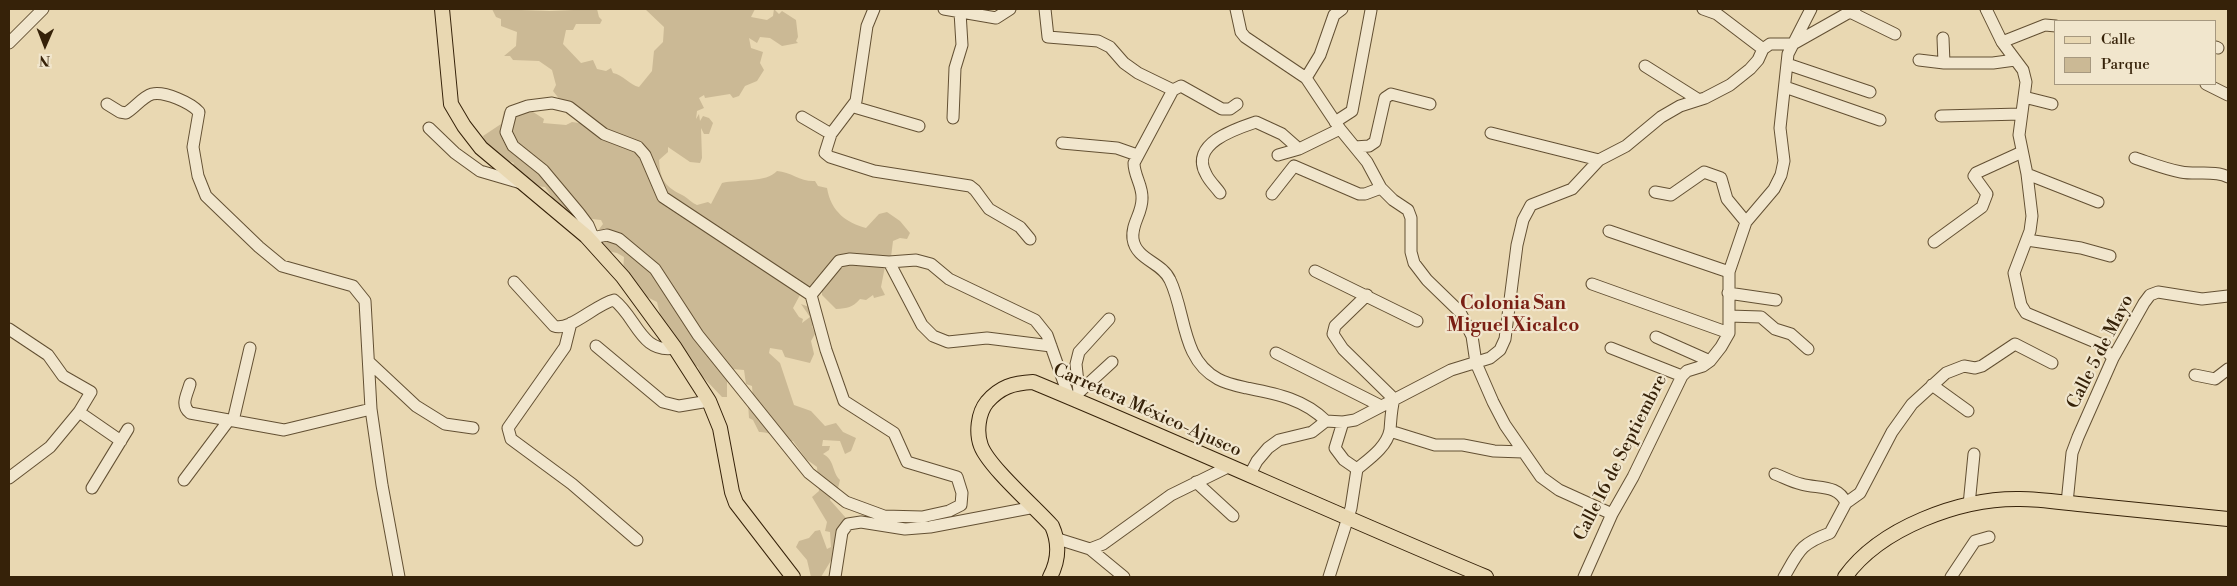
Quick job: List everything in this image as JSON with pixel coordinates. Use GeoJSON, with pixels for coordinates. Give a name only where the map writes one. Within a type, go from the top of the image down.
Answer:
{"type":"FeatureCollection","features":[{"type":"Feature","properties":{"kind":"main road"},"geometry":{"type":"LineString","coordinates":[[442,9],[451,104],[464,126],[481,148],[586,236],[623,277],[675,348],[709,401],[720,428],[732,492],[736,503],[793,577]]}},
{"type":"Feature","properties":{"kind":"main road","name":"Carretera México-Ajusco"},"geometry":{"type":"LineString","coordinates":[[1058,539],[1052,526],[991,462],[980,445],[978,424],[983,406],[996,392],[1015,383],[1033,382],[1073,396],[1228,468],[1486,577]]}},
{"type":"Feature","properties":{"kind":"main road"},"geometry":{"type":"LineString","coordinates":[[1845,577],[1854,565],[1878,544],[1904,527],[1969,505],[2018,499],[2228,519]]}},
{"type":"Feature","properties":{"kind":"main road"},"geometry":{"type":"LineString","coordinates":[[1050,577],[1058,561],[1058,539]]}},
{"type":"Feature","properties":{"kind":"street"},"geometry":{"type":"LineString","coordinates":[[9,43],[40,9]]}},
{"type":"Feature","properties":{"kind":"street"},"geometry":{"type":"LineString","coordinates":[[874,9],[867,26],[854,107],[831,134],[825,148],[825,153],[830,157],[874,170],[970,186],[989,209],[1020,227],[1030,239]]}},
{"type":"Feature","properties":{"kind":"street"},"geometry":{"type":"LineString","coordinates":[[953,118],[954,68],[962,45],[950,10],[996,18],[1010,9]]}},
{"type":"Feature","properties":{"kind":"street"},"geometry":{"type":"LineString","coordinates":[[1045,9],[1048,37],[1098,41],[1110,47],[1138,73],[1173,90]]}},
{"type":"Feature","properties":{"kind":"street"},"geometry":{"type":"LineString","coordinates":[[1236,9],[1241,32],[1306,78],[1338,126],[1367,162],[1381,188],[1393,200],[1408,210],[1411,218],[1411,252],[1414,263],[1433,286],[1460,312],[1472,336],[1476,363],[1505,425],[1523,452],[1542,477],[1559,490],[1612,514]]}},
{"type":"Feature","properties":{"kind":"street"},"geometry":{"type":"LineString","coordinates":[[1306,78],[1320,56],[1334,15],[1342,9]]}},
{"type":"Feature","properties":{"kind":"street"},"geometry":{"type":"LineString","coordinates":[[1704,9],[1717,14],[1763,49]]}},
{"type":"Feature","properties":{"kind":"street"},"geometry":{"type":"LineString","coordinates":[[1656,337],[1710,361],[1721,348],[1729,333],[1729,272],[1746,222],[1774,189],[1781,175],[1784,161],[1780,128],[1787,64],[1793,44],[1811,9]]}},
{"type":"Feature","properties":{"kind":"street"},"geometry":{"type":"LineString","coordinates":[[1986,9],[2002,42],[2023,70],[2026,82],[2019,134],[2027,174],[2032,216],[2027,240],[2014,273],[2022,305],[2026,313],[2100,344],[2113,358]]}},
{"type":"Feature","properties":{"kind":"street"},"geometry":{"type":"LineString","coordinates":[[1278,155],[1299,149],[1338,126],[1352,111],[1371,10]]}},
{"type":"Feature","properties":{"kind":"street"},"geometry":{"type":"LineString","coordinates":[[1249,476],[1257,461],[1279,440],[1312,432],[1326,421],[1344,422],[1355,420],[1451,370],[1490,358],[1500,350],[1505,339],[1517,245],[1523,220],[1531,205],[1572,189],[1599,160],[1626,146],[1661,117],[1680,106],[1699,100],[1730,85],[1758,60],[1763,49],[1770,44],[1793,44],[1853,10],[1894,34]]}},
{"type":"Feature","properties":{"kind":"street"},"geometry":{"type":"LineString","coordinates":[[2002,42],[2045,25],[2054,26]]}},
{"type":"Feature","properties":{"kind":"street"},"geometry":{"type":"LineString","coordinates":[[1942,38],[1944,63]]}},
{"type":"Feature","properties":{"kind":"street"},"geometry":{"type":"LineString","coordinates":[[1919,60],[1944,63],[1993,63],[2015,60]]}},
{"type":"Feature","properties":{"kind":"street"},"geometry":{"type":"LineString","coordinates":[[1787,64],[1870,92]]}},
{"type":"Feature","properties":{"kind":"street"},"geometry":{"type":"LineString","coordinates":[[1644,66],[1699,100]]}},
{"type":"Feature","properties":{"kind":"street"},"geometry":{"type":"LineString","coordinates":[[2208,85],[2228,96]]}},
{"type":"Feature","properties":{"kind":"street"},"geometry":{"type":"LineString","coordinates":[[1237,104],[1230,110],[1222,109],[1181,86],[1173,90],[1137,155],[1134,169],[1141,187],[1142,198],[1141,211],[1133,225],[1133,240],[1146,259],[1163,270],[1170,279],[1180,309],[1184,331],[1192,352],[1202,368],[1218,380],[1299,401],[1314,409],[1326,421]]}},
{"type":"Feature","properties":{"kind":"street"},"geometry":{"type":"LineString","coordinates":[[1785,87],[1880,120]]}},
{"type":"Feature","properties":{"kind":"street"},"geometry":{"type":"LineString","coordinates":[[107,104],[120,112],[126,113],[145,98],[161,94],[194,106],[199,112],[193,147],[198,176],[206,196],[259,247],[282,266],[353,286],[365,301],[371,409],[382,485],[399,577]]}},
{"type":"Feature","properties":{"kind":"street"},"geometry":{"type":"LineString","coordinates":[[1355,147],[1369,146],[1375,142],[1385,98],[1391,94],[1430,104]]}},
{"type":"Feature","properties":{"kind":"street"},"geometry":{"type":"LineString","coordinates":[[2024,97],[2052,104]]}},
{"type":"Feature","properties":{"kind":"street"},"geometry":{"type":"LineString","coordinates":[[592,238],[607,235],[619,240],[655,269],[698,334],[808,473],[846,502],[884,516],[922,517],[948,511],[961,505],[962,493],[957,477],[907,462],[894,432],[844,401],[826,350],[811,295],[663,197],[645,155],[638,147],[604,134],[569,107],[552,103],[528,106],[511,112],[506,132],[512,146],[543,170],[579,213],[588,225],[592,238],[601,253]]}},
{"type":"Feature","properties":{"kind":"street"},"geometry":{"type":"LineString","coordinates":[[854,107],[919,126]]}},
{"type":"Feature","properties":{"kind":"street"},"geometry":{"type":"LineString","coordinates":[[1941,116],[2021,114]]}},
{"type":"Feature","properties":{"kind":"street"},"geometry":{"type":"LineString","coordinates":[[802,117],[831,134]]}},
{"type":"Feature","properties":{"kind":"street"},"geometry":{"type":"LineString","coordinates":[[1220,193],[1205,173],[1202,160],[1205,150],[1228,131],[1256,122],[1282,134],[1299,149]]}},
{"type":"Feature","properties":{"kind":"street"},"geometry":{"type":"LineString","coordinates":[[430,128],[455,153],[480,171],[525,184]]}},
{"type":"Feature","properties":{"kind":"street"},"geometry":{"type":"LineString","coordinates":[[1491,133],[1599,160]]}},
{"type":"Feature","properties":{"kind":"street"},"geometry":{"type":"LineString","coordinates":[[1062,143],[1116,148],[1137,155]]}},
{"type":"Feature","properties":{"kind":"street"},"geometry":{"type":"LineString","coordinates":[[1934,242],[1982,207],[1987,194],[1974,176],[1976,173],[2022,152]]}},
{"type":"Feature","properties":{"kind":"street"},"geometry":{"type":"LineString","coordinates":[[2135,158],[2180,172],[2201,175],[2223,174],[2228,177]]}},
{"type":"Feature","properties":{"kind":"street"},"geometry":{"type":"LineString","coordinates":[[1272,194],[1294,166],[1359,194],[1365,194],[1381,188]]}},
{"type":"Feature","properties":{"kind":"street"},"geometry":{"type":"LineString","coordinates":[[1654,192],[1671,195],[1704,172],[1721,178],[1727,199],[1746,222]]}},
{"type":"Feature","properties":{"kind":"street"},"geometry":{"type":"LineString","coordinates":[[2027,174],[2098,202]]}},
{"type":"Feature","properties":{"kind":"street"},"geometry":{"type":"LineString","coordinates":[[1609,231],[1729,272]]}},
{"type":"Feature","properties":{"kind":"street"},"geometry":{"type":"LineString","coordinates":[[2027,240],[2081,248],[2110,256]]}},
{"type":"Feature","properties":{"kind":"street"},"geometry":{"type":"LineString","coordinates":[[811,295],[839,261],[850,259],[889,262],[916,260],[931,264],[949,279],[1035,320],[1047,335],[1073,396]]}},
{"type":"Feature","properties":{"kind":"street"},"geometry":{"type":"LineString","coordinates":[[889,262],[922,325],[934,336],[948,342],[987,338],[1052,346]]}},
{"type":"Feature","properties":{"kind":"street"},"geometry":{"type":"LineString","coordinates":[[1315,271],[1367,295],[1416,321]]}},
{"type":"Feature","properties":{"kind":"street"},"geometry":{"type":"LineString","coordinates":[[514,282],[554,326],[564,327],[606,302],[614,300],[623,307],[648,342],[663,350],[675,348]]}},
{"type":"Feature","properties":{"kind":"street"},"geometry":{"type":"LineString","coordinates":[[1592,284],[1729,333]]}},
{"type":"Feature","properties":{"kind":"street","name":"Calle 5 de Mayo"},"geometry":{"type":"LineString","coordinates":[[2067,503],[2072,453],[2113,358],[2150,295],[2158,292],[2202,299],[2228,296]]}},
{"type":"Feature","properties":{"kind":"street"},"geometry":{"type":"LineString","coordinates":[[1728,293],[1776,300]]}},
{"type":"Feature","properties":{"kind":"street"},"geometry":{"type":"LineString","coordinates":[[1367,295],[1335,326],[1333,334],[1343,349],[1394,399]]}},
{"type":"Feature","properties":{"kind":"street"},"geometry":{"type":"LineString","coordinates":[[1729,316],[1762,317],[1773,328],[1791,334],[1808,349]]}},
{"type":"Feature","properties":{"kind":"street"},"geometry":{"type":"LineString","coordinates":[[1073,396],[1079,352],[1109,319]]}},
{"type":"Feature","properties":{"kind":"street"},"geometry":{"type":"LineString","coordinates":[[571,323],[565,348],[508,428],[508,434],[511,439],[572,484],[637,540]]}},
{"type":"Feature","properties":{"kind":"street"},"geometry":{"type":"LineString","coordinates":[[9,329],[48,355],[63,376],[91,392],[79,412],[50,447],[9,478]]}},
{"type":"Feature","properties":{"kind":"street"},"geometry":{"type":"LineString","coordinates":[[1784,577],[1802,546],[1809,540],[1830,533],[1846,503],[1860,493],[1892,432],[1912,404],[1946,373],[1957,367],[1982,366],[2016,344],[2052,362]]}},
{"type":"Feature","properties":{"kind":"street"},"geometry":{"type":"LineString","coordinates":[[596,346],[663,402],[679,406],[709,401]]}},
{"type":"Feature","properties":{"kind":"street"},"geometry":{"type":"LineString","coordinates":[[184,480],[231,420],[250,348]]}},
{"type":"Feature","properties":{"kind":"street"},"geometry":{"type":"LineString","coordinates":[[1611,348],[1682,376]]}},
{"type":"Feature","properties":{"kind":"street"},"geometry":{"type":"LineString","coordinates":[[1276,353],[1381,406]]}},
{"type":"Feature","properties":{"kind":"street","name":"Calle 16 de Septiembre"},"geometry":{"type":"LineString","coordinates":[[1584,577],[1612,514],[1633,477],[1682,376],[1687,371],[1710,361]]}},
{"type":"Feature","properties":{"kind":"street"},"geometry":{"type":"LineString","coordinates":[[369,362],[416,406],[445,424],[473,428]]}},
{"type":"Feature","properties":{"kind":"street"},"geometry":{"type":"LineString","coordinates":[[1073,396],[1112,362]]}},
{"type":"Feature","properties":{"kind":"street"},"geometry":{"type":"LineString","coordinates":[[2195,375],[2215,379],[2228,369]]}},
{"type":"Feature","properties":{"kind":"street"},"geometry":{"type":"LineString","coordinates":[[190,384],[184,404],[190,413],[284,430],[293,430],[371,409]]}},
{"type":"Feature","properties":{"kind":"street"},"geometry":{"type":"LineString","coordinates":[[1932,385],[1968,411]]}},
{"type":"Feature","properties":{"kind":"street"},"geometry":{"type":"LineString","coordinates":[[1329,577],[1354,497],[1357,469],[1382,446],[1390,431],[1390,413],[1394,399]]}},
{"type":"Feature","properties":{"kind":"street"},"geometry":{"type":"LineString","coordinates":[[79,412],[121,440]]}},
{"type":"Feature","properties":{"kind":"street"},"geometry":{"type":"LineString","coordinates":[[1344,422],[1335,448],[1344,460],[1357,469]]}},
{"type":"Feature","properties":{"kind":"street"},"geometry":{"type":"LineString","coordinates":[[92,488],[128,429]]}},
{"type":"Feature","properties":{"kind":"street"},"geometry":{"type":"LineString","coordinates":[[1390,431],[1435,445],[1463,445],[1494,451],[1523,452]]}},
{"type":"Feature","properties":{"kind":"street"},"geometry":{"type":"LineString","coordinates":[[1969,505],[1974,454]]}},
{"type":"Feature","properties":{"kind":"street"},"geometry":{"type":"LineString","coordinates":[[1090,549],[1103,544],[1171,496],[1196,482],[1228,468]]}},
{"type":"Feature","properties":{"kind":"street"},"geometry":{"type":"LineString","coordinates":[[1775,474],[1801,484],[1838,491],[1846,503]]}},
{"type":"Feature","properties":{"kind":"street"},"geometry":{"type":"LineString","coordinates":[[1196,482],[1233,516]]}},
{"type":"Feature","properties":{"kind":"street"},"geometry":{"type":"LineString","coordinates":[[835,577],[842,532],[848,524],[861,522],[905,529],[930,527],[1036,508]]}},
{"type":"Feature","properties":{"kind":"street"},"geometry":{"type":"LineString","coordinates":[[1951,577],[1974,541],[1989,537]]}},
{"type":"Feature","properties":{"kind":"street"},"geometry":{"type":"LineString","coordinates":[[1058,539],[1090,549],[1124,577]]}},
{"type":"Feature","properties":{"kind":"green space"},"geometry":{"type":"Polygon","coordinates":[[[492,9],[550,11],[597,9],[602,20],[600,24],[576,24],[573,30],[566,30],[563,44],[581,63],[593,60],[597,69],[606,71],[611,68],[613,73],[639,87],[652,71],[654,51],[663,42],[664,27],[645,9],[755,9],[751,17],[767,20],[773,16],[774,9],[779,14],[782,11],[796,20],[798,37],[796,41],[798,43],[782,46],[770,38],[760,37],[757,43],[749,38],[751,48],[763,52],[760,63],[764,70],[757,81],[745,86],[739,96],[733,98],[730,94],[705,98],[704,95],[699,98],[704,108],[697,111],[696,119],[699,114],[700,121],[703,116],[709,118],[713,123],[709,134],[704,134],[701,128],[702,158],[700,163],[690,162],[668,147],[668,152],[659,160],[661,173],[668,186],[697,205],[708,202],[711,204],[722,183],[759,179],[772,175],[777,171],[805,180],[815,181],[818,186],[827,188],[836,210],[852,223],[866,228],[879,214],[887,212],[900,221],[910,233],[907,239],[900,238],[893,241],[891,257],[887,256],[881,287],[885,295],[874,298],[873,295],[866,300],[860,299],[850,307],[836,309],[822,295],[822,291],[814,289],[807,294],[800,295],[793,308],[799,317],[803,319],[802,323],[810,317],[801,304],[809,307],[818,322],[812,326],[815,334],[811,341],[814,354],[810,363],[785,357],[782,350],[770,348],[769,353],[780,363],[794,405],[811,411],[825,426],[836,423],[843,432],[856,438],[851,451],[845,454],[840,441],[823,440],[822,446],[830,446],[829,450],[823,454],[832,463],[840,480],[838,488],[834,489],[830,500],[846,518],[842,521],[849,524],[841,544],[821,577],[811,577],[807,560],[796,547],[799,541],[809,538],[815,531],[820,530],[827,549],[831,547],[830,532],[825,531],[827,522],[812,497],[819,491],[817,467],[806,459],[793,441],[759,432],[753,420],[749,418],[748,403],[753,399],[752,386],[746,384],[744,370],[732,369],[727,373],[727,397],[722,397],[701,375],[698,367],[659,343],[658,338],[664,330],[657,302],[617,282],[623,271],[624,257],[617,253],[593,248],[597,232],[603,224],[601,220],[584,218],[580,222],[571,214],[562,212],[545,187],[527,185],[511,169],[514,163],[488,153],[483,136],[501,124],[504,111],[530,110],[544,119],[543,123],[566,125],[572,122],[579,123],[580,119],[573,118],[566,113],[568,110],[553,91],[556,85],[552,70],[539,61],[513,60],[510,56],[504,56],[516,46],[517,32],[501,26],[501,19],[496,17],[492,9]]]}},
{"type":"Feature","properties":{"kind":"district","name":"Colonia San Miguel Xicalco"},"geometry":{"type":"Point","coordinates":[1513,315]}}]}
